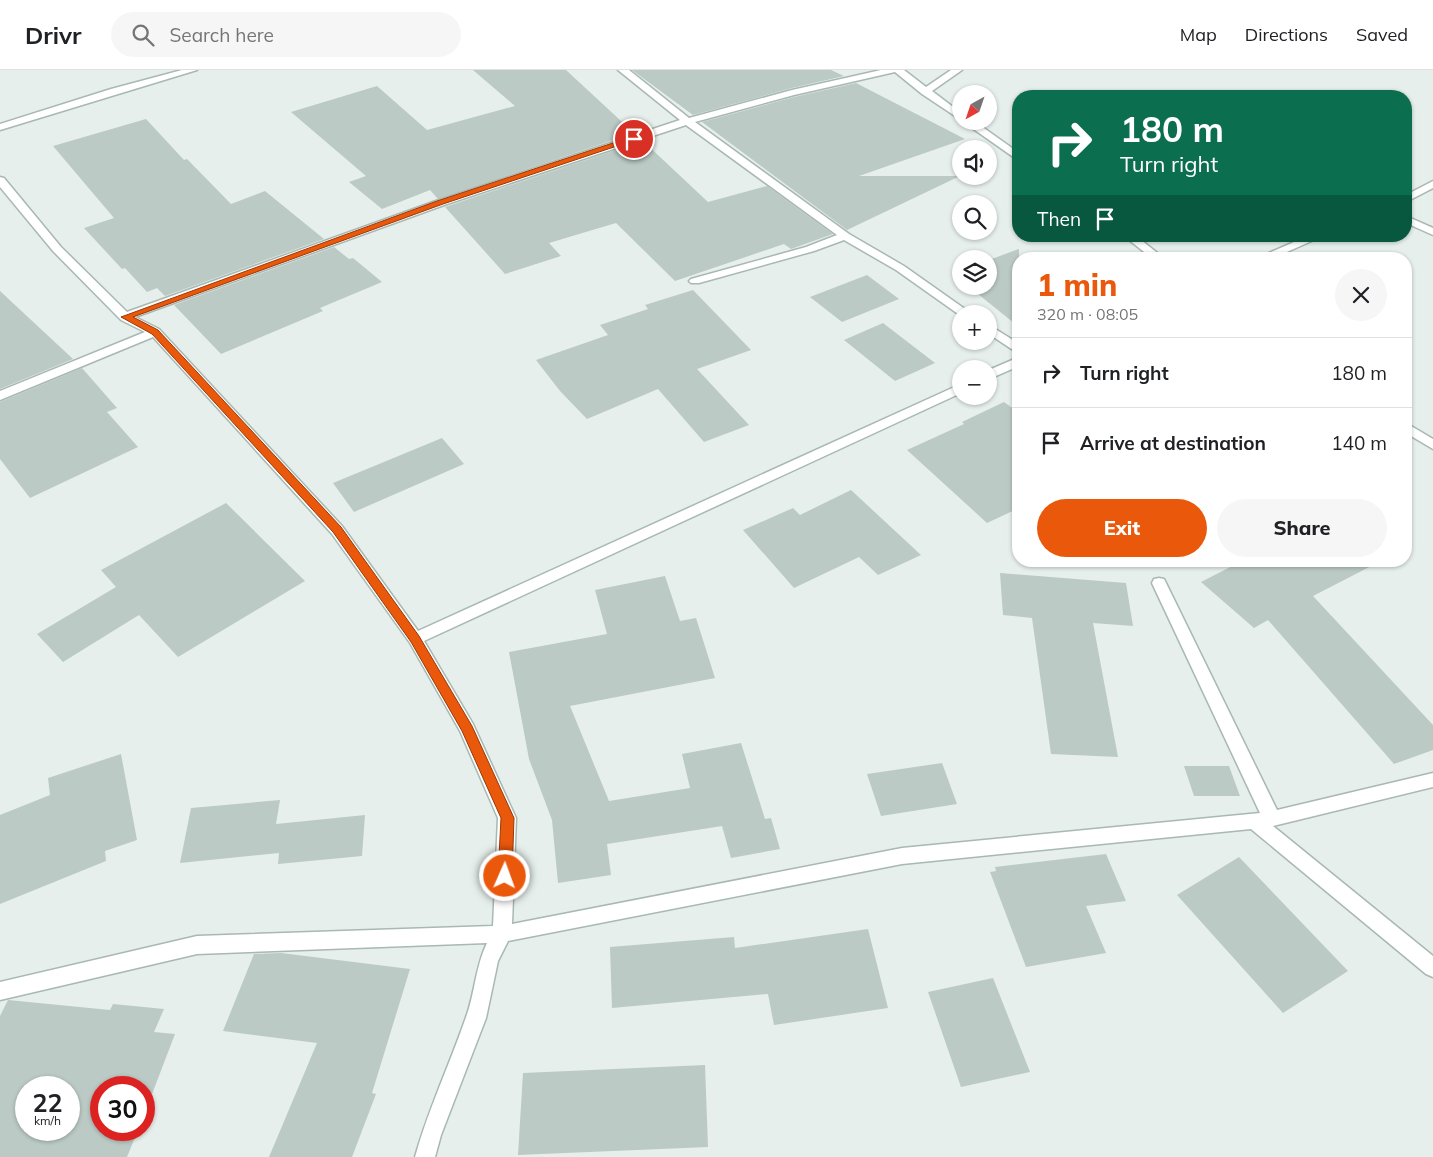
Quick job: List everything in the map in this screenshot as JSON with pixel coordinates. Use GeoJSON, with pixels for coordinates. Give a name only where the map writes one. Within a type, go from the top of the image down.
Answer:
{"type":"FeatureCollection","features":[{"type":"Feature","properties":{"kind":"street"},"geometry":{"type":"LineString","coordinates":[[0,127],[114,91],[192,70]]}},
{"type":"Feature","properties":{"kind":"street"},"geometry":{"type":"LineString","coordinates":[[623,70],[687,122],[845,236],[900,268],[953,305]]}},
{"type":"Feature","properties":{"kind":"street"},"geometry":{"type":"LineString","coordinates":[[126,317],[440,203],[687,122],[792,93],[893,70]]}},
{"type":"Feature","properties":{"kind":"street"},"geometry":{"type":"LineString","coordinates":[[898,70],[952,111]]}},
{"type":"Feature","properties":{"kind":"street"},"geometry":{"type":"LineString","coordinates":[[926,92],[957,70]]}},
{"type":"Feature","properties":{"kind":"street"},"geometry":{"type":"LineString","coordinates":[[980,130],[1012,153]]}},
{"type":"Feature","properties":{"kind":"street"},"geometry":{"type":"LineString","coordinates":[[0,180],[58,249],[126,317],[155,332],[337,530],[415,639],[468,729],[507,818],[502,934],[489,959],[476,1018],[431,1135],[426,1157]]}},
{"type":"Feature","properties":{"kind":"street"},"geometry":{"type":"LineString","coordinates":[[1412,196],[1433,184]]}},
{"type":"Feature","properties":{"kind":"street"},"geometry":{"type":"LineString","coordinates":[[1412,222],[1433,232]]}},
{"type":"Feature","properties":{"kind":"street"},"geometry":{"type":"LineString","coordinates":[[695,281],[810,249],[845,236]]}},
{"type":"Feature","properties":{"kind":"street"},"geometry":{"type":"LineString","coordinates":[[1137,242],[1151,252]]}},
{"type":"Feature","properties":{"kind":"street"},"geometry":{"type":"LineString","coordinates":[[1278,252],[1303,242]]}},
{"type":"Feature","properties":{"kind":"street"},"geometry":{"type":"LineString","coordinates":[[0,396],[155,332]]}},
{"type":"Feature","properties":{"kind":"street"},"geometry":{"type":"LineString","coordinates":[[997,335],[1012,345]]}},
{"type":"Feature","properties":{"kind":"street"},"geometry":{"type":"LineString","coordinates":[[997,371],[1012,364]]}},
{"type":"Feature","properties":{"kind":"street"},"geometry":{"type":"LineString","coordinates":[[415,639],[952,392]]}},
{"type":"Feature","properties":{"kind":"street"},"geometry":{"type":"LineString","coordinates":[[1412,431],[1433,445]]}},
{"type":"Feature","properties":{"kind":"street"},"geometry":{"type":"LineString","coordinates":[[1159,583],[1272,819]]}},
{"type":"Feature","properties":{"kind":"street"},"geometry":{"type":"LineString","coordinates":[[0,991],[197,945],[502,934],[902,856],[1272,819],[1433,780]]}},
{"type":"Feature","properties":{"kind":"street"},"geometry":{"type":"LineString","coordinates":[[1253,820],[1433,968]]}},
{"type":"Feature","properties":{"kind":"building"},"geometry":{"type":"Polygon","coordinates":[[[473,70],[566,70],[634,133],[438,199],[430,190],[382,209],[349,182],[366,176],[291,112],[377,86],[427,130],[515,106],[473,70]]]}},
{"type":"Feature","properties":{"kind":"building"},"geometry":{"type":"Polygon","coordinates":[[[632,70],[831,70],[844,76],[693,115],[632,70]]]}},
{"type":"Feature","properties":{"kind":"building"},"geometry":{"type":"Polygon","coordinates":[[[856,83],[965,139],[952,140],[952,144],[859,176],[952,176],[952,180],[847,230],[702,122],[794,97],[856,83]]]}},
{"type":"Feature","properties":{"kind":"building"},"geometry":{"type":"Polygon","coordinates":[[[146,119],[184,160],[187,159],[231,204],[265,191],[324,239],[165,296],[157,288],[147,292],[125,268],[122,269],[84,228],[114,218],[53,146],[146,119]]]}},
{"type":"Feature","properties":{"kind":"building"},"geometry":{"type":"Polygon","coordinates":[[[643,141],[708,202],[767,186],[833,234],[791,249],[784,244],[675,281],[616,223],[549,243],[561,256],[505,274],[445,207],[643,141]]]}},
{"type":"Feature","properties":{"kind":"building"},"geometry":{"type":"Polygon","coordinates":[[[334,247],[349,259],[353,258],[382,282],[320,308],[323,311],[221,354],[174,305],[334,247]]]}},
{"type":"Feature","properties":{"kind":"building"},"geometry":{"type":"Polygon","coordinates":[[[1019,249],[1019,252],[1012,252],[1012,321],[997,309],[997,305],[992,305],[979,295],[997,295],[997,257],[1019,249]]]}},
{"type":"Feature","properties":{"kind":"building"},"geometry":{"type":"Polygon","coordinates":[[[867,275],[899,299],[842,322],[810,297],[867,275]]]}},
{"type":"Feature","properties":{"kind":"building"},"geometry":{"type":"Polygon","coordinates":[[[693,290],[751,350],[697,369],[749,425],[704,442],[658,389],[587,419],[560,391],[536,360],[608,335],[600,325],[648,309],[645,305],[693,290]]]}},
{"type":"Feature","properties":{"kind":"building"},"geometry":{"type":"Polygon","coordinates":[[[0,291],[73,359],[0,389],[0,291]]]}},
{"type":"Feature","properties":{"kind":"building"},"geometry":{"type":"Polygon","coordinates":[[[883,323],[935,363],[895,381],[844,340],[883,323]]]}},
{"type":"Feature","properties":{"kind":"building"},"geometry":{"type":"Polygon","coordinates":[[[82,368],[117,408],[107,412],[138,447],[30,498],[0,459],[0,402],[82,368]]]}},
{"type":"Feature","properties":{"kind":"building"},"geometry":{"type":"Polygon","coordinates":[[[1004,402],[1012,408],[1012,511],[987,523],[907,450],[964,424],[962,422],[1004,402]]]}},
{"type":"Feature","properties":{"kind":"building"},"geometry":{"type":"Polygon","coordinates":[[[442,438],[464,464],[354,512],[333,483],[442,438]]]}},
{"type":"Feature","properties":{"kind":"building"},"geometry":{"type":"Polygon","coordinates":[[[851,490],[921,555],[878,575],[859,557],[794,588],[743,530],[793,508],[800,515],[851,490]]]}},
{"type":"Feature","properties":{"kind":"building"},"geometry":{"type":"Polygon","coordinates":[[[226,503],[305,581],[178,657],[139,615],[63,662],[37,634],[116,587],[101,570],[226,503]]]}},
{"type":"Feature","properties":{"kind":"building"},"geometry":{"type":"Polygon","coordinates":[[[1230,567],[1369,567],[1313,596],[1433,725],[1433,750],[1394,764],[1268,620],[1254,628],[1201,582],[1230,567]]]}},
{"type":"Feature","properties":{"kind":"building"},"geometry":{"type":"Polygon","coordinates":[[[1000,573],[1126,583],[1133,626],[1093,623],[1118,757],[1051,754],[1032,618],[1003,615],[1000,573]]]}},
{"type":"Feature","properties":{"kind":"building"},"geometry":{"type":"Polygon","coordinates":[[[665,576],[680,621],[696,618],[715,678],[570,706],[609,801],[690,788],[682,754],[741,743],[765,819],[771,818],[780,849],[731,858],[722,826],[607,844],[611,875],[558,883],[552,820],[529,759],[509,652],[607,634],[595,590],[665,576]]]}},
{"type":"Feature","properties":{"kind":"building"},"geometry":{"type":"Polygon","coordinates":[[[121,754],[137,840],[105,851],[106,861],[0,904],[0,815],[50,795],[48,778],[121,754]]]}},
{"type":"Feature","properties":{"kind":"building"},"geometry":{"type":"Polygon","coordinates":[[[942,763],[957,804],[881,816],[867,774],[942,763]]]}},
{"type":"Feature","properties":{"kind":"building"},"geometry":{"type":"Polygon","coordinates":[[[1184,766],[1229,766],[1240,796],[1194,796],[1184,766]]]}},
{"type":"Feature","properties":{"kind":"building"},"geometry":{"type":"Polygon","coordinates":[[[280,800],[276,824],[365,815],[362,856],[278,864],[279,853],[180,863],[191,808],[280,800]]]}},
{"type":"Feature","properties":{"kind":"building"},"geometry":{"type":"Polygon","coordinates":[[[1106,854],[1126,901],[1086,906],[1106,953],[1026,967],[990,872],[996,871],[995,867],[1106,854]]]}},
{"type":"Feature","properties":{"kind":"building"},"geometry":{"type":"Polygon","coordinates":[[[1239,857],[1348,971],[1283,1013],[1177,895],[1239,857]]]}},
{"type":"Feature","properties":{"kind":"building"},"geometry":{"type":"Polygon","coordinates":[[[868,929],[888,1008],[774,1025],[768,994],[612,1008],[610,947],[734,937],[735,948],[868,929]]]}},
{"type":"Feature","properties":{"kind":"building"},"geometry":{"type":"Polygon","coordinates":[[[281,953],[410,969],[372,1093],[376,1094],[352,1157],[269,1157],[317,1043],[223,1031],[254,954],[281,953]]]}},
{"type":"Feature","properties":{"kind":"building"},"geometry":{"type":"Polygon","coordinates":[[[993,978],[1030,1072],[961,1087],[928,992],[993,978]]]}},
{"type":"Feature","properties":{"kind":"building"},"geometry":{"type":"Polygon","coordinates":[[[8,1000],[110,1010],[113,1004],[164,1009],[154,1032],[175,1034],[155,1086],[155,1076],[90,1076],[90,1141],[134,1141],[127,1157],[0,1157],[0,1016],[8,1000]]]}},
{"type":"Feature","properties":{"kind":"building"},"geometry":{"type":"Polygon","coordinates":[[[705,1065],[708,1147],[518,1155],[523,1073],[705,1065]]]}},
{"type":"Feature","properties":{"kind":"route"},"geometry":{"type":"LineString","coordinates":[[505,876],[507,818],[468,729],[415,639],[337,530],[155,332],[126,317],[440,203],[634,139]]}}]}
